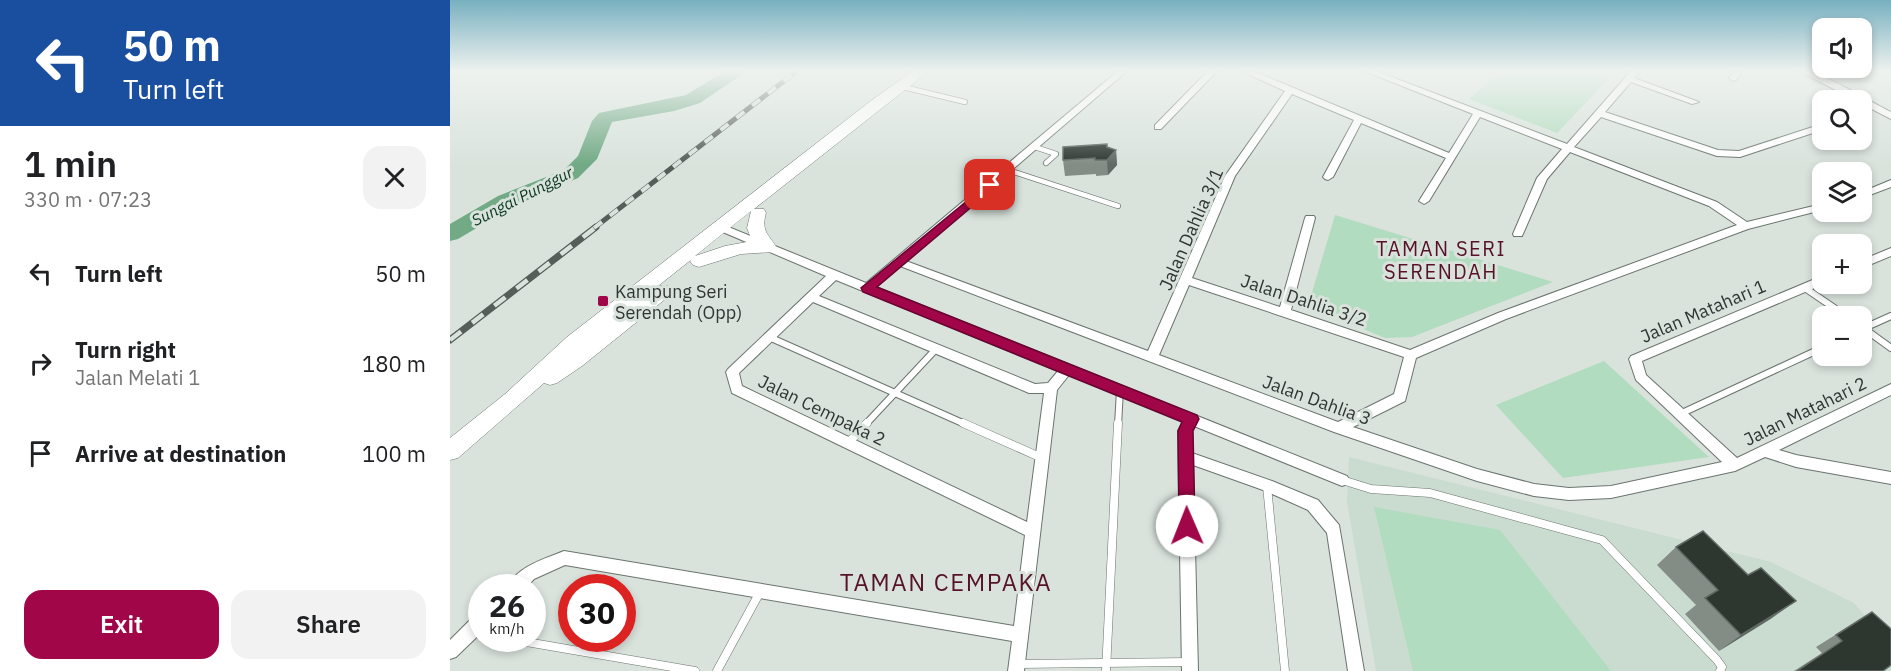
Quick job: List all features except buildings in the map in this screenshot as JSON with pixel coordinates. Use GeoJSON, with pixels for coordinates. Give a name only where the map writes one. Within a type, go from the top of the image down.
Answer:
{"type":"FeatureCollection","features":[{"type":"Feature","properties":{"kind":"main road"},"geometry":{"type":"LineString","coordinates":[[450,451],[512,400],[574,342],[728,230],[878,102]]}},
{"type":"Feature","properties":{"kind":"main road"},"geometry":{"type":"LineString","coordinates":[[512,400],[575,361],[699,261],[728,230],[759,213],[865,125],[888,102]]}},
{"type":"Feature","properties":{"kind":"main road"},"geometry":{"type":"LineString","coordinates":[[759,213],[753,226],[754,234],[768,248]]}},
{"type":"Feature","properties":{"kind":"main road"},"geometry":{"type":"LineString","coordinates":[[699,261],[737,248],[753,246],[768,248]]}},
{"type":"Feature","properties":{"kind":"street"},"geometry":{"type":"LineString","coordinates":[[867,288],[1087,102]]}},
{"type":"Feature","properties":{"kind":"street"},"geometry":{"type":"LineString","coordinates":[[1158,127],[1182,102]]}},
{"type":"Feature","properties":{"kind":"street","name":"Jalan Dahlia 3/1"},"geometry":{"type":"LineString","coordinates":[[1152,357],[1230,176],[1281,102]]}},
{"type":"Feature","properties":{"kind":"street"},"geometry":{"type":"LineString","coordinates":[[1320,102],[1451,157]]}},
{"type":"Feature","properties":{"kind":"street"},"geometry":{"type":"LineString","coordinates":[[1450,102],[1713,204],[1746,226]]}},
{"type":"Feature","properties":{"kind":"street"},"geometry":{"type":"LineString","coordinates":[[1518,234],[1542,178],[1608,102]]}},
{"type":"Feature","properties":{"kind":"street"},"geometry":{"type":"LineString","coordinates":[[1872,107],[1891,116]]}},
{"type":"Feature","properties":{"kind":"street"},"geometry":{"type":"LineString","coordinates":[[1872,111],[1877,109]]}},
{"type":"Feature","properties":{"kind":"street"},"geometry":{"type":"LineString","coordinates":[[1599,112],[1717,153],[1740,154],[1812,130]]}},
{"type":"Feature","properties":{"kind":"street"},"geometry":{"type":"LineString","coordinates":[[1424,201],[1478,113]]}},
{"type":"Feature","properties":{"kind":"street"},"geometry":{"type":"LineString","coordinates":[[1328,177],[1359,118]]}},
{"type":"Feature","properties":{"kind":"street"},"geometry":{"type":"LineString","coordinates":[[1872,191],[1891,183]]}},
{"type":"Feature","properties":{"kind":"street"},"geometry":{"type":"LineString","coordinates":[[1339,428],[1401,397],[1412,355],[1502,316],[1746,226],[1812,210]]}},
{"type":"Feature","properties":{"kind":"street"},"geometry":{"type":"LineString","coordinates":[[1284,313],[1310,218]]}},
{"type":"Feature","properties":{"kind":"street"},"geometry":{"type":"LineString","coordinates":[[728,230],[1342,480]]}},
{"type":"Feature","properties":{"kind":"street"},"geometry":{"type":"LineString","coordinates":[[1872,260],[1891,252]]}},
{"type":"Feature","properties":{"kind":"street","name":"Jalan Dahlia 3"},"geometry":{"type":"LineString","coordinates":[[899,262],[1339,428],[1477,475],[1534,490],[1569,494],[1611,492],[1735,465]]}},
{"type":"Feature","properties":{"kind":"street","name":"Jalan Cempaka 2"},"geometry":{"type":"LineString","coordinates":[[834,275],[732,372],[737,389],[1034,532]]}},
{"type":"Feature","properties":{"kind":"street","name":"Jalan Dahlia 3/2"},"geometry":{"type":"LineString","coordinates":[[1186,280],[1412,355]]}},
{"type":"Feature","properties":{"kind":"street","name":"Jalan Matahari 1"},"geometry":{"type":"LineString","coordinates":[[1735,465],[1640,377],[1635,359],[1812,285]]}},
{"type":"Feature","properties":{"kind":"street"},"geometry":{"type":"LineString","coordinates":[[811,297],[1034,389],[1051,388]]}},
{"type":"Feature","properties":{"kind":"street"},"geometry":{"type":"LineString","coordinates":[[1017,668],[1051,388],[1067,369]]}},
{"type":"Feature","properties":{"kind":"street","name":"Jalan Matahari 2"},"geometry":{"type":"LineString","coordinates":[[1735,465],[1891,389]]}},
{"type":"Feature","properties":{"kind":"street"},"geometry":{"type":"LineString","coordinates":[[1190,667],[1185,431],[1191,419]]}},
{"type":"Feature","properties":{"kind":"street"},"geometry":{"type":"LineString","coordinates":[[1765,452],[1796,461],[1891,478]]}},
{"type":"Feature","properties":{"kind":"street"},"geometry":{"type":"LineString","coordinates":[[1186,457],[1267,485],[1313,505],[1334,530],[1356,671]]}},
{"type":"Feature","properties":{"kind":"street"},"geometry":{"type":"LineString","coordinates":[[529,574],[564,558],[1021,635]]}},
{"type":"Feature","properties":{"kind":"street"},"geometry":{"type":"LineString","coordinates":[[450,651],[468,638]]}},
{"type":"Feature","properties":{"kind":"lane"},"geometry":{"type":"LineString","coordinates":[[1035,147],[1056,154],[1046,163]]}},
{"type":"Feature","properties":{"kind":"lane"},"geometry":{"type":"LineString","coordinates":[[1008,170],[1118,206]]}},
{"type":"Feature","properties":{"kind":"lane"},"geometry":{"type":"LineString","coordinates":[[1805,288],[1831,306]]}},
{"type":"Feature","properties":{"kind":"lane"},"geometry":{"type":"LineString","coordinates":[[1872,324],[1891,316]]}},
{"type":"Feature","properties":{"kind":"lane"},"geometry":{"type":"LineString","coordinates":[[1872,335],[1891,348]]}},
{"type":"Feature","properties":{"kind":"lane"},"geometry":{"type":"LineString","coordinates":[[768,337],[1043,459]]}},
{"type":"Feature","properties":{"kind":"lane"},"geometry":{"type":"LineString","coordinates":[[849,442],[936,349]]}},
{"type":"Feature","properties":{"kind":"lane"},"geometry":{"type":"LineString","coordinates":[[1680,415],[1812,353]]}},
{"type":"Feature","properties":{"kind":"lane"},"geometry":{"type":"LineString","coordinates":[[1107,667],[1120,390]]}},
{"type":"Feature","properties":{"kind":"lane"},"geometry":{"type":"LineString","coordinates":[[1342,480],[1371,489],[1430,493],[1602,540],[1717,660],[1722,667],[1720,671]]}},
{"type":"Feature","properties":{"kind":"lane"},"geometry":{"type":"LineString","coordinates":[[1267,485],[1285,671]]}},
{"type":"Feature","properties":{"kind":"lane"},"geometry":{"type":"LineString","coordinates":[[717,671],[760,591]]}},
{"type":"Feature","properties":{"kind":"lane"},"geometry":{"type":"LineString","coordinates":[[546,645],[695,671]]}},
{"type":"Feature","properties":{"kind":"lane"},"geometry":{"type":"LineString","coordinates":[[1017,668],[1190,667]]}},
{"type":"Feature","properties":{"kind":"shaded area"},"geometry":{"type":"Polygon","coordinates":[[[1349,457],[1771,562],[1854,603],[1891,645],[1891,671],[1376,671],[1347,502],[1349,457]]]}},
{"type":"Feature","properties":{"kind":"green space"},"geometry":{"type":"Polygon","coordinates":[[[1478,102],[1586,102],[1557,133],[1478,102]]]}},
{"type":"Feature","properties":{"kind":"green space"},"geometry":{"type":"Polygon","coordinates":[[[1335,215],[1553,282],[1412,337],[1385,338],[1308,306],[1335,215]]]}},
{"type":"Feature","properties":{"kind":"green space"},"geometry":{"type":"Polygon","coordinates":[[[1604,361],[1709,457],[1563,478],[1496,405],[1604,361]]]}},
{"type":"Feature","properties":{"kind":"green space"},"geometry":{"type":"Polygon","coordinates":[[[1374,507],[1500,530],[1611,671],[1413,671],[1374,507]]]}},
{"type":"Feature","properties":{"kind":"waterway","name":"Sungai Punggur"},"geometry":{"type":"LineString","coordinates":[[450,234],[506,201],[571,174],[587,159],[602,121],[606,117],[683,102]]}},
{"type":"Feature","properties":{"kind":"railway"},"geometry":{"type":"LineString","coordinates":[[594,228],[757,102]]}},
{"type":"Feature","properties":{"kind":"railway"},"geometry":{"type":"LineString","coordinates":[[450,340],[596,227]]}},
{"type":"Feature","properties":{"kind":"place","name":"Kampung Seri Serendah (Opp)"},"geometry":{"type":"Point","coordinates":[603,301]}},
{"type":"Feature","properties":{"kind":"district","name":"TAMAN SERI SERENDAH"},"geometry":{"type":"Point","coordinates":[1441,260]}},
{"type":"Feature","properties":{"kind":"district","name":"TAMAN CEMPAKA"},"geometry":{"type":"Point","coordinates":[946,582]}},
{"type":"Feature","properties":{"kind":"route"},"geometry":{"type":"LineString","coordinates":[[990,185],[867,288],[1191,419],[1185,431],[1187,526]]}}]}
